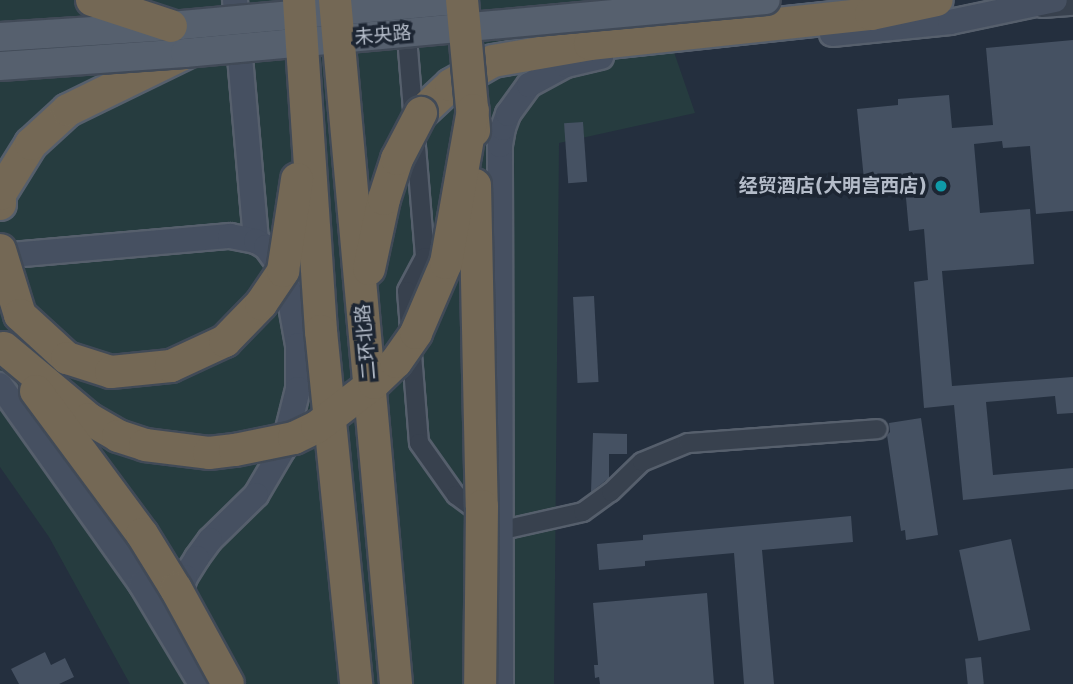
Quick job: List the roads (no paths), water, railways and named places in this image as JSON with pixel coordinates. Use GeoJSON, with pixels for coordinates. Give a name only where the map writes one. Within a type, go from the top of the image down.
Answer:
{"type":"FeatureCollection","features":[{"type":"Feature","properties":{"kind":"highway"},"geometry":{"type":"LineString","coordinates":[[92,0],[178,40]]}},
{"type":"Feature","properties":{"kind":"highway"},"geometry":{"type":"LineString","coordinates":[[299,0],[321,331],[356,684]]}},
{"type":"Feature","properties":{"kind":"highway","name":"二环北路"},"geometry":{"type":"LineString","coordinates":[[335,0],[396,684]]}},
{"type":"Feature","properties":{"kind":"highway"},"geometry":{"type":"LineString","coordinates":[[460,0],[473,110],[482,506],[480,684]]}},
{"type":"Feature","properties":{"kind":"highway"},"geometry":{"type":"LineString","coordinates":[[362,301],[387,189],[397,159],[421,113],[452,85],[493,61],[590,44],[871,15],[937,0]]}},
{"type":"Feature","properties":{"kind":"highway"},"geometry":{"type":"LineString","coordinates":[[0,204],[1,194],[31,144],[68,110],[178,40]]}},
{"type":"Feature","properties":{"kind":"highway"},"geometry":{"type":"LineString","coordinates":[[2,345],[89,419],[118,436],[145,445],[209,453],[294,438],[317,427],[344,409],[396,362],[422,321],[446,263],[473,110]]}},
{"type":"Feature","properties":{"kind":"highway"},"geometry":{"type":"LineString","coordinates":[[0,250],[20,315],[67,358],[111,372],[170,366],[225,341],[261,304],[283,271],[306,125]]}},
{"type":"Feature","properties":{"kind":"highway"},"geometry":{"type":"LineString","coordinates":[[2,345],[142,534],[229,684]]}},
{"type":"Feature","properties":{"kind":"main road"},"geometry":{"type":"LineString","coordinates":[[235,0],[256,241]]}},
{"type":"Feature","properties":{"kind":"main road","name":"未央路"},"geometry":{"type":"LineString","coordinates":[[0,66],[460,0]]}},
{"type":"Feature","properties":{"kind":"main road","name":"未央路"},"geometry":{"type":"LineString","coordinates":[[0,37],[178,40],[766,0]]}},
{"type":"Feature","properties":{"kind":"main road"},"geometry":{"type":"LineString","coordinates":[[502,684],[500,145],[508,114],[529,85],[546,73],[587,58],[950,22],[1055,0]]}},
{"type":"Feature","properties":{"kind":"main road"},"geometry":{"type":"LineString","coordinates":[[0,256],[230,236],[256,241],[266,247],[279,265],[295,320],[298,389],[290,425],[273,472],[256,495],[210,540],[185,577],[169,627]]}},
{"type":"Feature","properties":{"kind":"main road"},"geometry":{"type":"LineString","coordinates":[[0,385],[65,472],[169,627],[201,684]]}},
{"type":"Feature","properties":{"kind":"street"},"geometry":{"type":"LineString","coordinates":[[404,0],[425,257],[407,291],[419,443],[456,495],[503,530],[583,512],[611,492],[642,462],[688,443],[877,429]]}},
{"type":"Feature","properties":{"kind":"street"},"geometry":{"type":"LineString","coordinates":[[1011,10],[1073,6]]}},
{"type":"Feature","properties":{"kind":"place","name":"经贸酒店(大明宫西店)"},"geometry":{"type":"Point","coordinates":[941,186]}}]}
